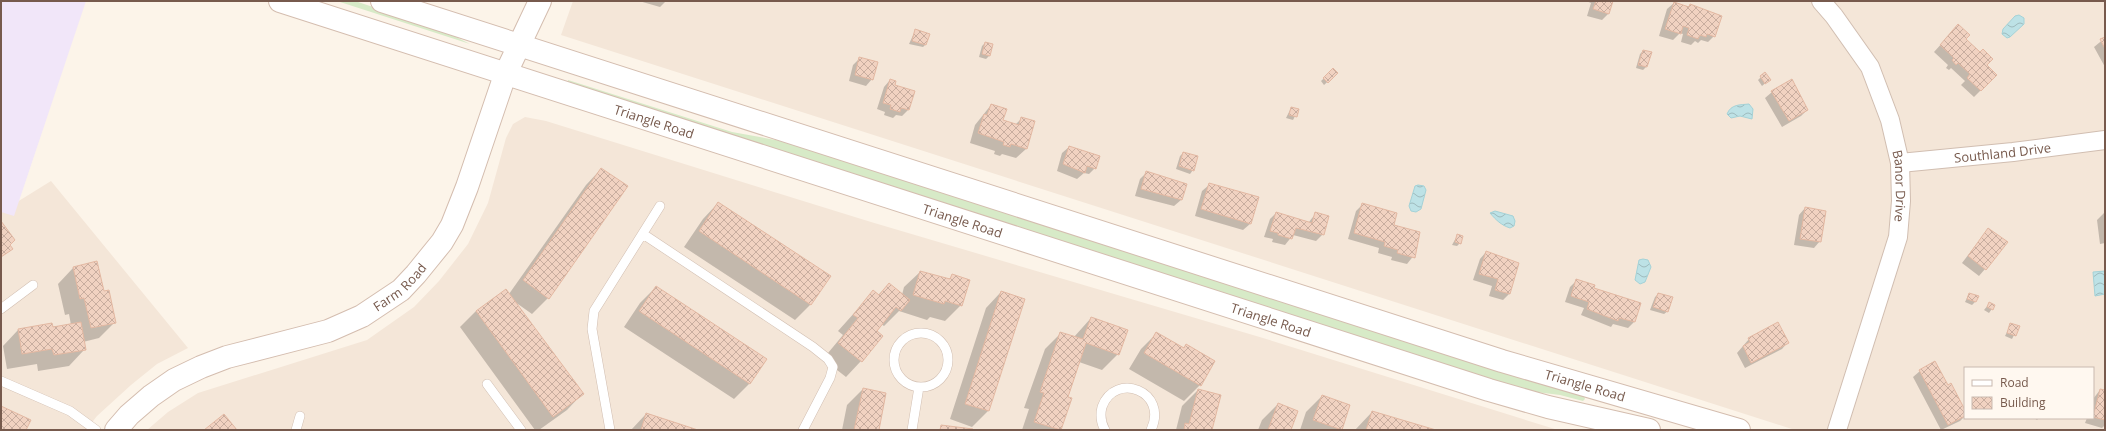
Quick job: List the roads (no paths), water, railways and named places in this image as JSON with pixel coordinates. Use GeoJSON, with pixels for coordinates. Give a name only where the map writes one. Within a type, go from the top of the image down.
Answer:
{"type":"FeatureCollection","features":[{"type":"Feature","properties":{"kind":"street","name":"Triangle Road"},"geometry":{"type":"LineString","coordinates":[[280,1],[505,75],[1489,390],[1548,407],[1649,430]]}},
{"type":"Feature","properties":{"kind":"street","name":"Triangle Road"},"geometry":{"type":"LineString","coordinates":[[382,1],[1502,361],[1739,430]]}},
{"type":"Feature","properties":{"kind":"street","name":"Farm Road"},"geometry":{"type":"LineString","coordinates":[[116,430],[129,415],[151,396],[174,380],[227,357],[328,331],[362,316],[401,290],[442,242],[452,225],[467,187],[505,75],[540,1]]}},
{"type":"Feature","properties":{"kind":"street","name":"Banor Drive"},"geometry":{"type":"LineString","coordinates":[[1821,1],[1834,16],[1870,67],[1890,120],[1900,163],[1901,201],[1898,237],[1837,430]]}},
{"type":"Feature","properties":{"kind":"street","name":"Southland Drive"},"geometry":{"type":"LineString","coordinates":[[1900,163],[2012,152],[2105,140]]}},
{"type":"Feature","properties":{"kind":"lane"},"geometry":{"type":"LineString","coordinates":[[610,430],[592,329],[594,311],[660,206]]}},
{"type":"Feature","properties":{"kind":"lane"},"geometry":{"type":"LineString","coordinates":[[642,234],[813,347],[828,359],[833,368],[830,378],[803,430]]}},
{"type":"Feature","properties":{"kind":"lane"},"geometry":{"type":"LineString","coordinates":[[1,309],[33,284]]}},
{"type":"Feature","properties":{"kind":"lane"},"geometry":{"type":"LineString","coordinates":[[925,333],[933,335],[942,343],[948,354],[948,363],[941,378],[927,386],[919,387],[910,385],[897,374],[893,357],[901,341],[908,336],[925,333]]}},
{"type":"Feature","properties":{"kind":"lane"},"geometry":{"type":"LineString","coordinates":[[1,381],[70,411],[96,430]]}},
{"type":"Feature","properties":{"kind":"lane"},"geometry":{"type":"LineString","coordinates":[[487,384],[521,430]]}},
{"type":"Feature","properties":{"kind":"lane"},"geometry":{"type":"LineString","coordinates":[[912,430],[919,387]]}},
{"type":"Feature","properties":{"kind":"lane"},"geometry":{"type":"LineString","coordinates":[[1105,430],[1101,420],[1104,402],[1110,394],[1126,388],[1135,389],[1149,398],[1155,414],[1151,430]]}},
{"type":"Feature","properties":{"kind":"lane"},"geometry":{"type":"LineString","coordinates":[[296,430],[300,416]]}},
{"type":"Feature","properties":{"kind":"water"},"geometry":{"type":"Polygon","coordinates":[[[2019,15],[2024,18],[2024,24],[2007,38],[2002,34],[2003,29],[2015,16],[2019,15]]]}},
{"type":"Feature","properties":{"kind":"water"},"geometry":{"type":"Polygon","coordinates":[[[1749,104],[1753,109],[1752,119],[1740,116],[1731,118],[1727,114],[1733,107],[1749,104]]]}},
{"type":"Feature","properties":{"kind":"water"},"geometry":{"type":"Polygon","coordinates":[[[1415,186],[1424,186],[1426,190],[1421,209],[1416,212],[1411,211],[1409,206],[1415,186]]]}},
{"type":"Feature","properties":{"kind":"water"},"geometry":{"type":"Polygon","coordinates":[[[1495,211],[1513,216],[1515,221],[1514,226],[1510,228],[1499,222],[1490,213],[1495,211]]]}},
{"type":"Feature","properties":{"kind":"water"},"geometry":{"type":"Polygon","coordinates":[[[1639,260],[1648,260],[1651,267],[1645,282],[1640,284],[1635,280],[1639,260]]]}},
{"type":"Feature","properties":{"kind":"water"},"geometry":{"type":"Polygon","coordinates":[[[2105,271],[2105,294],[2095,296],[2093,272],[2105,271]]]}}]}
